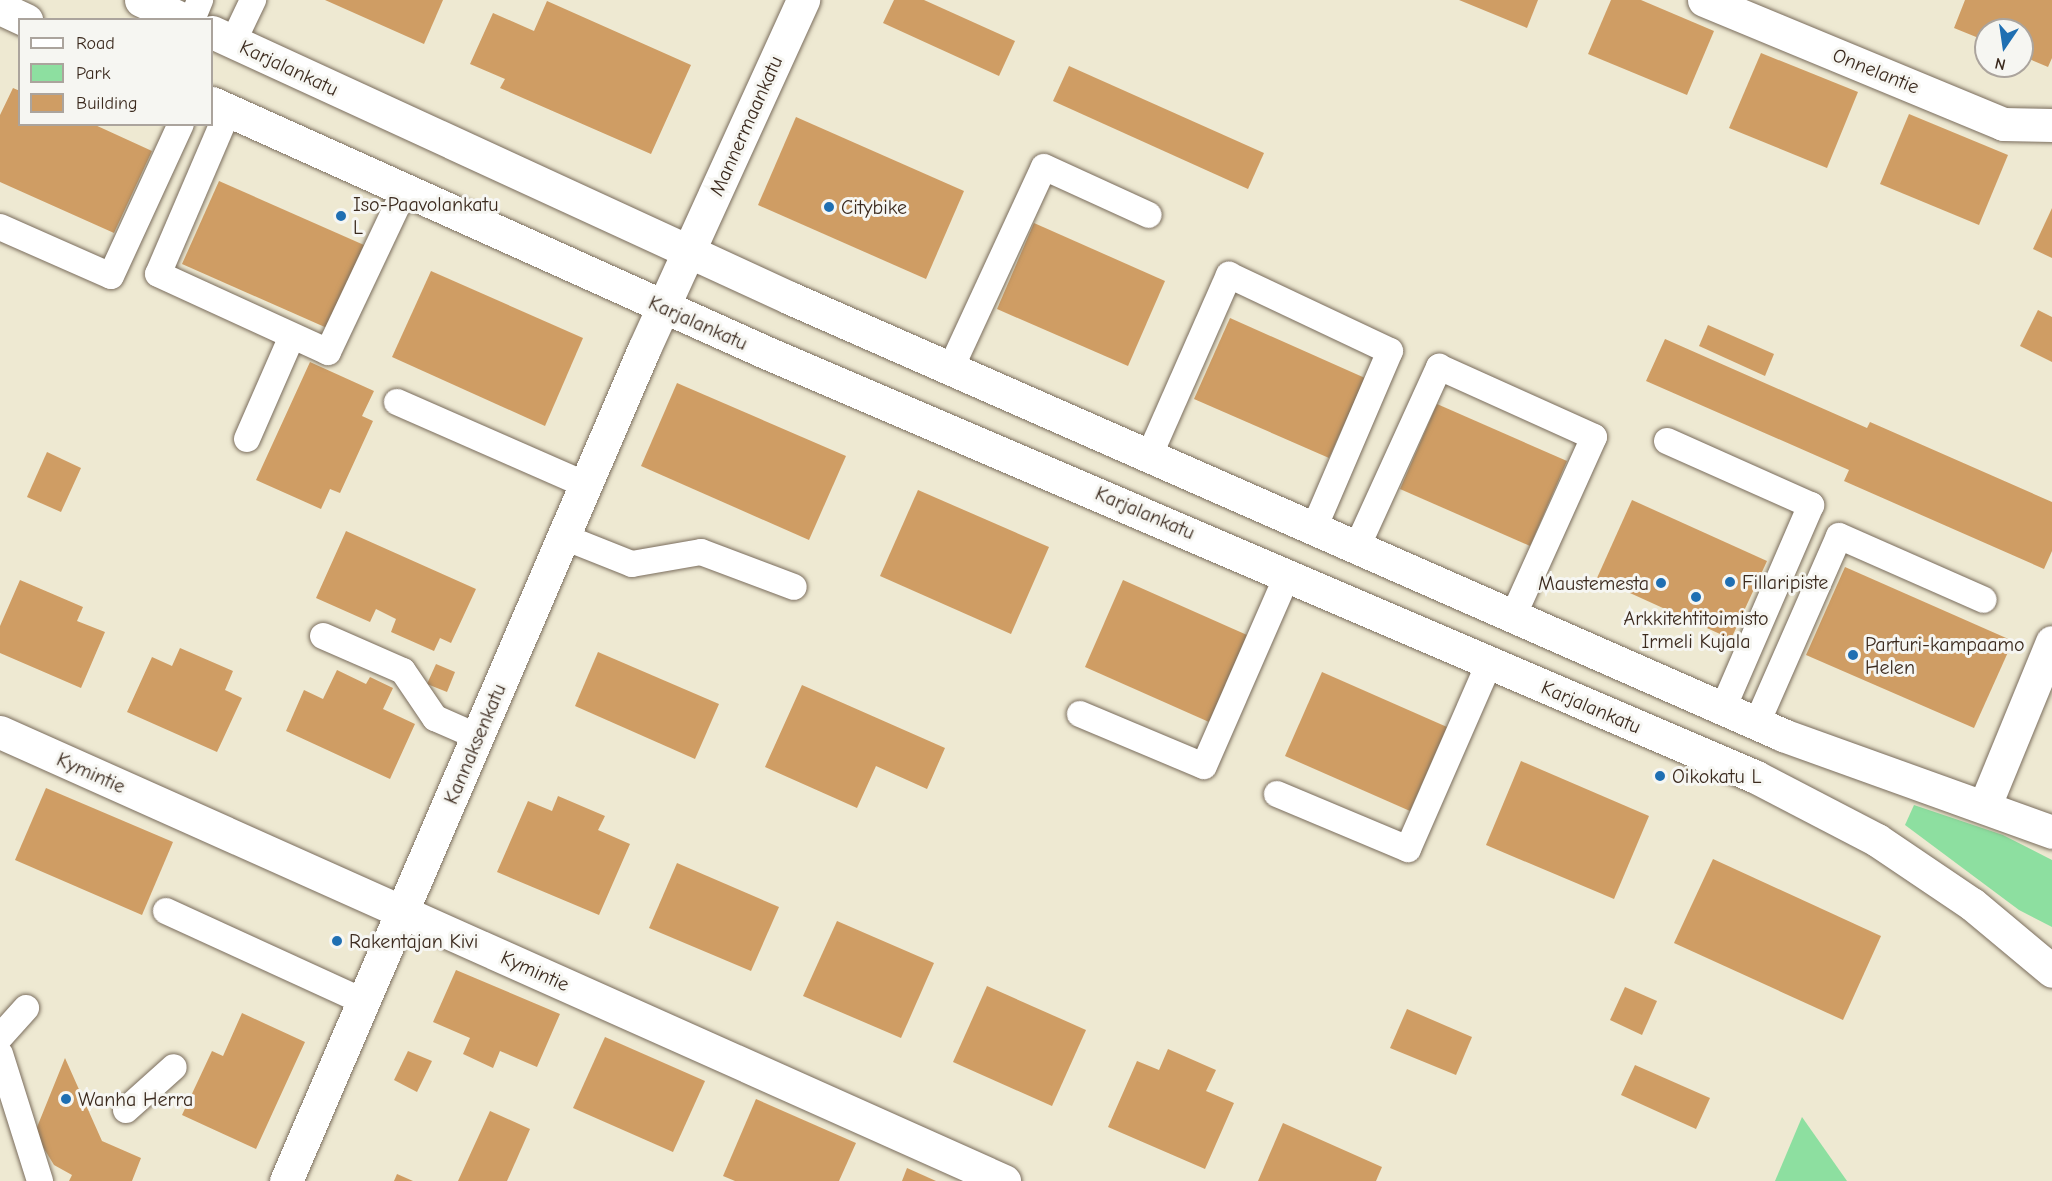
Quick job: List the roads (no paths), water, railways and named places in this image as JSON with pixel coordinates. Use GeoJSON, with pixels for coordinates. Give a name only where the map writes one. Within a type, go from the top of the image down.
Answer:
{"type":"FeatureCollection","features":[{"type":"Feature","properties":{"kind":"main road"},"geometry":{"type":"LineString","coordinates":[[141,0],[180,18]]}},
{"type":"Feature","properties":{"kind":"main road","name":"Mannermaankatu"},"geometry":{"type":"LineString","coordinates":[[665,308],[803,0]]}},
{"type":"Feature","properties":{"kind":"main road","name":"Onnelantie"},"geometry":{"type":"LineString","coordinates":[[1704,0],[2003,124],[2052,125]]}},
{"type":"Feature","properties":{"kind":"main road"},"geometry":{"type":"LineString","coordinates":[[0,8],[22,18]]}},
{"type":"Feature","properties":{"kind":"main road","name":"Karjalankatu"},"geometry":{"type":"LineString","coordinates":[[222,37],[690,252],[1359,545],[1757,723],[1985,805],[2052,832]]}},
{"type":"Feature","properties":{"kind":"main road","name":"Karjalankatu"},"geometry":{"type":"LineString","coordinates":[[220,107],[665,308],[1756,777],[1867,835],[1972,904],[2047,961]]}},
{"type":"Feature","properties":{"kind":"main road","name":"Kannaksenkatu"},"geometry":{"type":"LineString","coordinates":[[286,1181],[404,912],[586,485],[665,308]]}},
{"type":"Feature","properties":{"kind":"main road"},"geometry":{"type":"LineString","coordinates":[[1985,805],[2043,685],[2052,642]]}},
{"type":"Feature","properties":{"kind":"main road","name":"Kymintie"},"geometry":{"type":"LineString","coordinates":[[0,732],[1004,1181]]}},
{"type":"Feature","properties":{"kind":"lane"},"geometry":{"type":"LineString","coordinates":[[193,18],[200,0]]}},
{"type":"Feature","properties":{"kind":"lane"},"geometry":{"type":"LineString","coordinates":[[222,37],[253,0]]}},
{"type":"Feature","properties":{"kind":"lane"},"geometry":{"type":"LineString","coordinates":[[213,126],[220,107]]}},
{"type":"Feature","properties":{"kind":"lane"},"geometry":{"type":"LineString","coordinates":[[0,227],[111,276],[180,126]]}},
{"type":"Feature","properties":{"kind":"lane"},"geometry":{"type":"LineString","coordinates":[[213,126],[158,274],[328,352],[404,191]]}},
{"type":"Feature","properties":{"kind":"lane"},"geometry":{"type":"LineString","coordinates":[[951,368],[1044,167],[1149,215]]}},
{"type":"Feature","properties":{"kind":"lane"},"geometry":{"type":"LineString","coordinates":[[1150,454],[1229,275],[1390,351],[1315,526]]}},
{"type":"Feature","properties":{"kind":"lane"},"geometry":{"type":"LineString","coordinates":[[247,439],[292,336]]}},
{"type":"Feature","properties":{"kind":"lane"},"geometry":{"type":"LineString","coordinates":[[1359,545],[1439,367],[1594,437],[1514,614]]}},
{"type":"Feature","properties":{"kind":"lane"},"geometry":{"type":"LineString","coordinates":[[397,402],[586,485]]}},
{"type":"Feature","properties":{"kind":"lane"},"geometry":{"type":"LineString","coordinates":[[1667,441],[1811,506],[1723,708]]}},
{"type":"Feature","properties":{"kind":"lane"},"geometry":{"type":"LineString","coordinates":[[1757,723],[1839,536],[1984,600]]}},
{"type":"Feature","properties":{"kind":"lane"},"geometry":{"type":"LineString","coordinates":[[564,537],[632,564],[701,552],[794,587]]}},
{"type":"Feature","properties":{"kind":"lane"},"geometry":{"type":"LineString","coordinates":[[1080,714],[1204,766],[1288,574]]}},
{"type":"Feature","properties":{"kind":"lane"},"geometry":{"type":"LineString","coordinates":[[323,636],[403,671],[435,718],[478,737]]}},
{"type":"Feature","properties":{"kind":"lane"},"geometry":{"type":"LineString","coordinates":[[1277,794],[1408,849],[1489,664]]}},
{"type":"Feature","properties":{"kind":"lane"},"geometry":{"type":"LineString","coordinates":[[166,911],[365,1002]]}},
{"type":"Feature","properties":{"kind":"lane"},"geometry":{"type":"LineString","coordinates":[[0,1037],[26,1008]]}},
{"type":"Feature","properties":{"kind":"lane"},"geometry":{"type":"LineString","coordinates":[[0,1054],[40,1181]]}},
{"type":"Feature","properties":{"kind":"lane"},"geometry":{"type":"LineString","coordinates":[[126,1110],[174,1067]]}},
{"type":"Feature","properties":{"kind":"place","name":"Citybike"},"geometry":{"type":"Point","coordinates":[829,207]}},
{"type":"Feature","properties":{"kind":"place","name":"Iso-Paavolankatu L"},"geometry":{"type":"Point","coordinates":[341,216]}},
{"type":"Feature","properties":{"kind":"place","name":"Fillaripiste"},"geometry":{"type":"Point","coordinates":[1730,582]}},
{"type":"Feature","properties":{"kind":"place","name":"Maustemesta"},"geometry":{"type":"Point","coordinates":[1661,583]}},
{"type":"Feature","properties":{"kind":"place","name":"Arkkitehtitoimisto Irmeli Kujala"},"geometry":{"type":"Point","coordinates":[1696,597]}},
{"type":"Feature","properties":{"kind":"place","name":"Parturi-kampaamo Helen"},"geometry":{"type":"Point","coordinates":[1853,655]}},
{"type":"Feature","properties":{"kind":"place","name":"Oikokatu L"},"geometry":{"type":"Point","coordinates":[1660,776]}},
{"type":"Feature","properties":{"kind":"place","name":"Rakentajan Kivi"},"geometry":{"type":"Point","coordinates":[337,941]}},
{"type":"Feature","properties":{"kind":"place","name":"Wanha Herra"},"geometry":{"type":"Point","coordinates":[66,1099]}}]}
